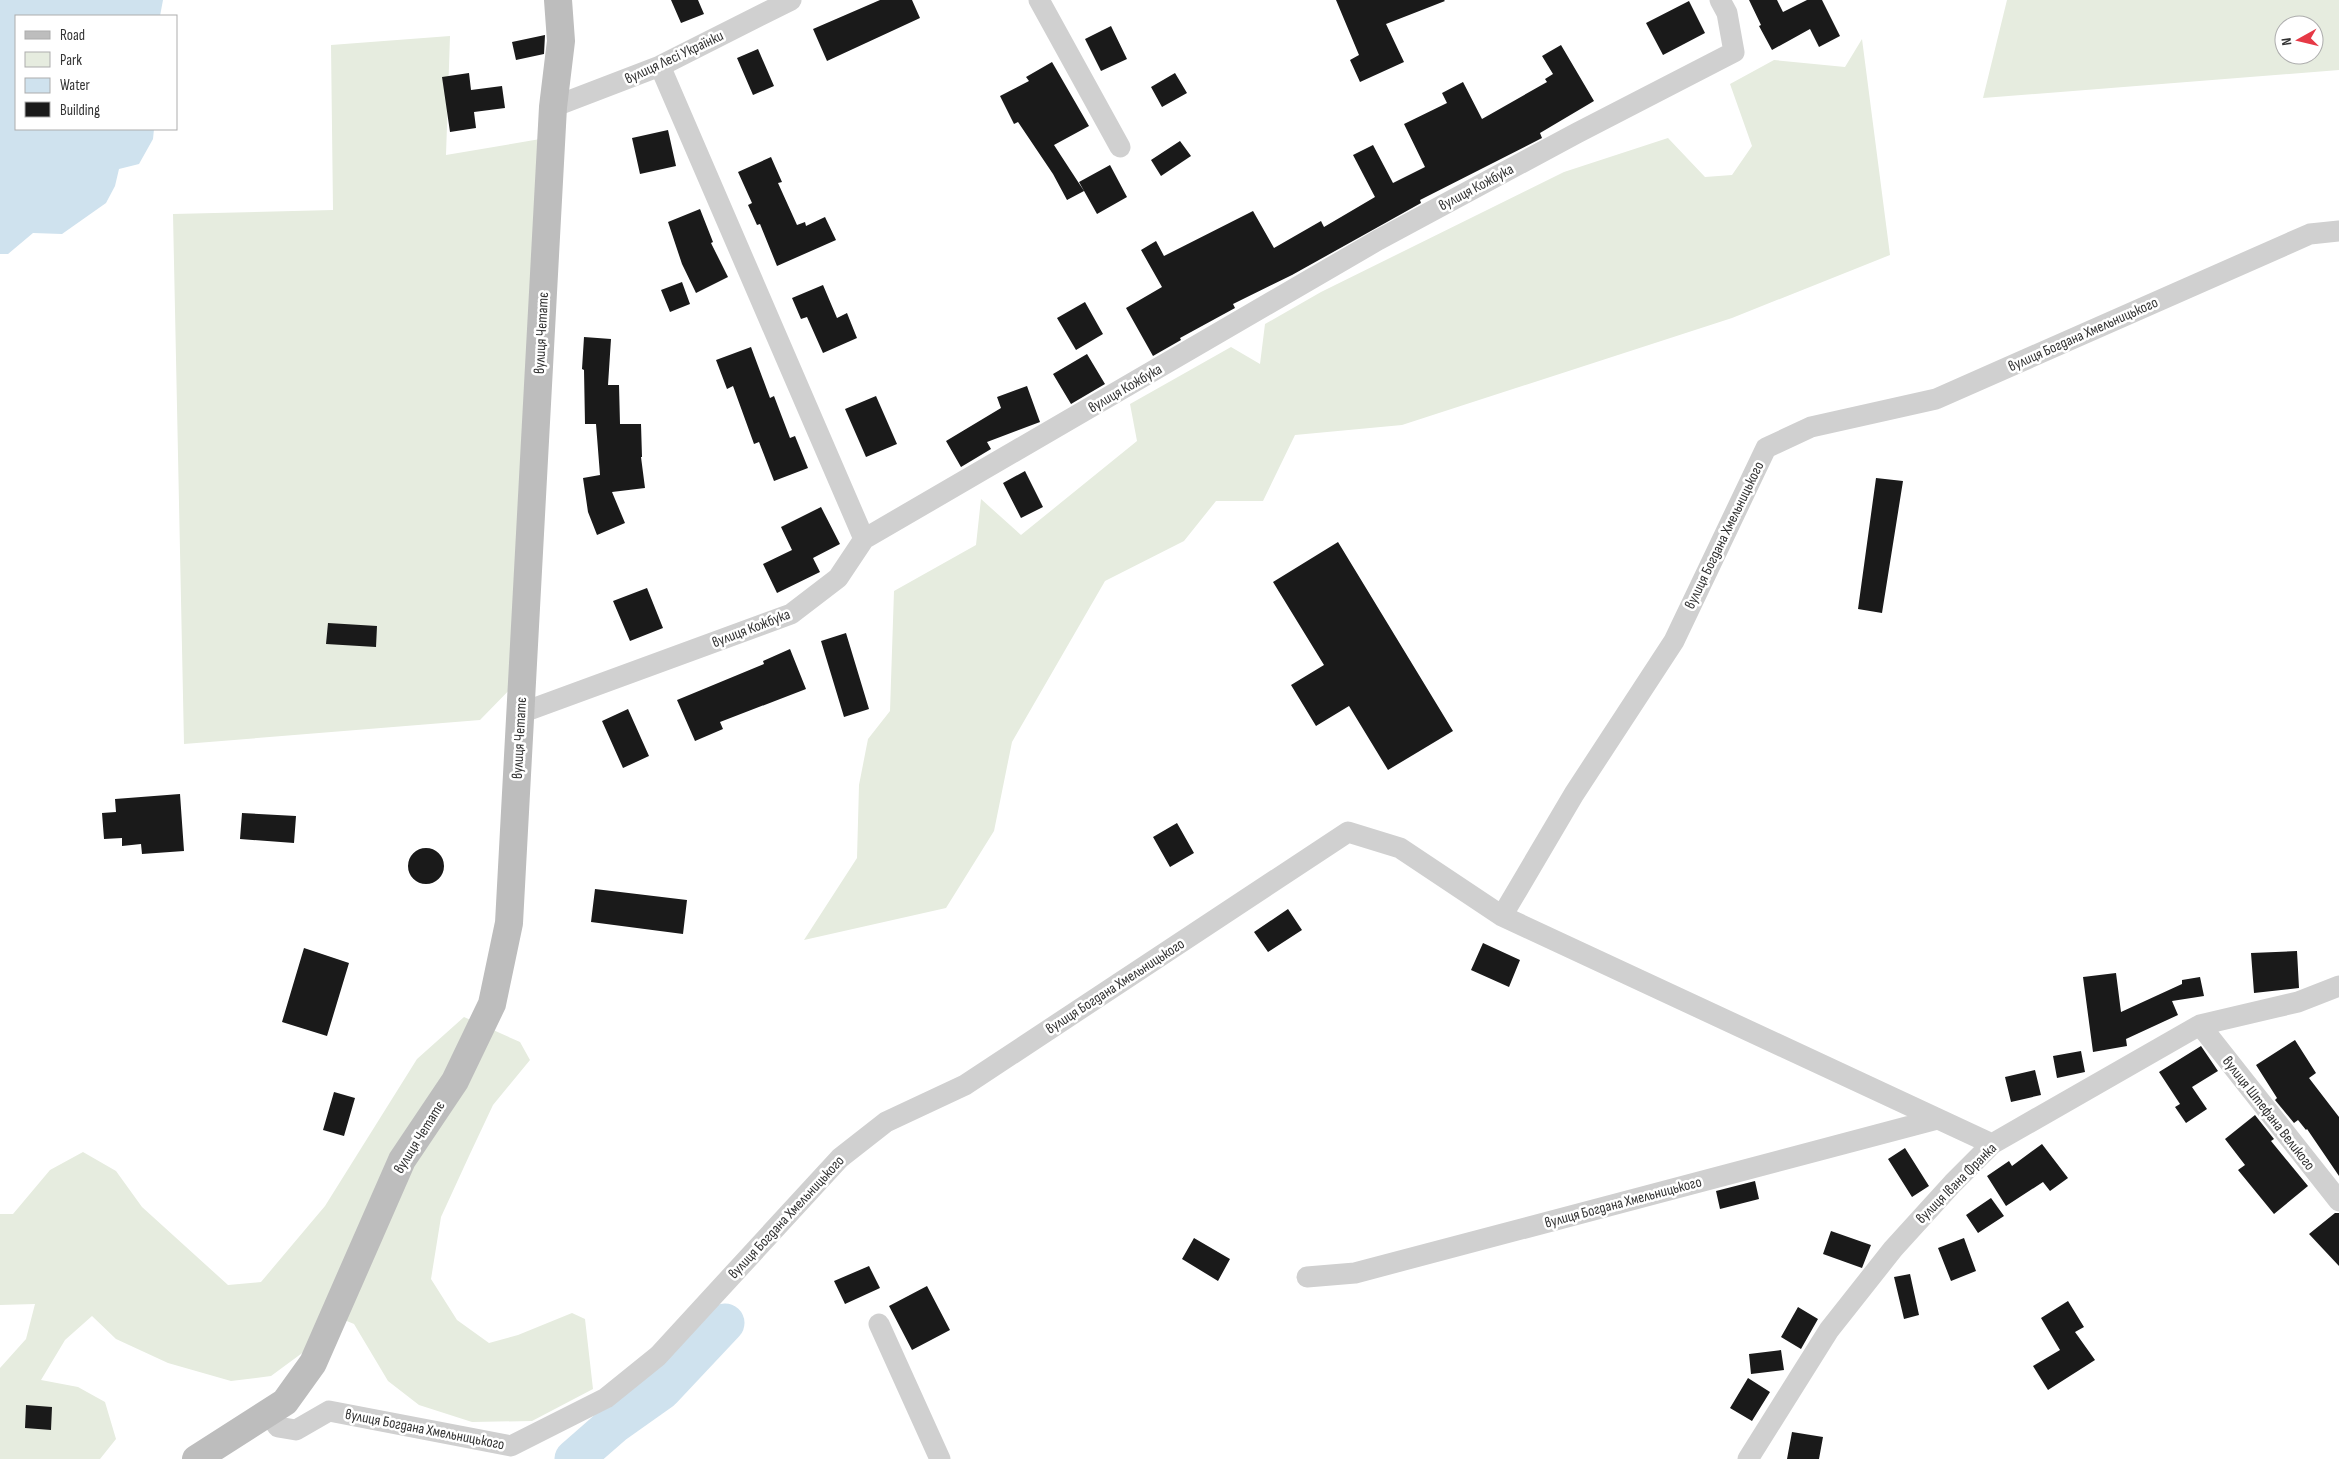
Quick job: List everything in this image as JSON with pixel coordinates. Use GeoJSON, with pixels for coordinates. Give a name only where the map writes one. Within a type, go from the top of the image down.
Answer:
{"type":"FeatureCollection","features":[{"type":"Feature","properties":{"kind":"street","name":"вулиця Четатє"},"geometry":{"type":"LineString","coordinates":[[196,1459],[285,1402],[313,1363],[402,1160],[455,1081],[492,1004],[509,923],[553,107],[561,40],[558,0]]}},
{"type":"Feature","properties":{"kind":"street","name":"вулиця Лесі Українки"},"geometry":{"type":"LineString","coordinates":[[553,107],[660,66],[792,0]]}},
{"type":"Feature","properties":{"kind":"street"},"geometry":{"type":"LineString","coordinates":[[1039,0],[1120,147]]}},
{"type":"Feature","properties":{"kind":"street","name":"вулиця Кожбука"},"geometry":{"type":"LineString","coordinates":[[521,713],[791,614],[838,578],[864,539],[1378,240],[1577,132],[1734,52],[1727,13],[1720,0]]}},
{"type":"Feature","properties":{"kind":"street"},"geometry":{"type":"LineString","coordinates":[[660,66],[864,539]]}},
{"type":"Feature","properties":{"kind":"street","name":"вулиця Богдана Хмельницького"},"geometry":{"type":"LineString","coordinates":[[1502,916],[1574,794],[1674,641],[1766,448],[1811,427],[1936,399],[2310,234],[2339,231]]}},
{"type":"Feature","properties":{"kind":"street","name":"вулиця Богдана Хмельницького"},"geometry":{"type":"LineString","coordinates":[[268,1413],[278,1427],[296,1430],[329,1411],[511,1446],[606,1398],[658,1356],[840,1158],[886,1122],[965,1085],[1348,832],[1400,848],[1502,916],[1992,1144]]}},
{"type":"Feature","properties":{"kind":"street","name":"вулиця Івана Франка"},"geometry":{"type":"LineString","coordinates":[[1748,1459],[1829,1330],[1894,1249],[1953,1183],[1992,1144],[2200,1025],[2298,1002],[2339,986]]}},
{"type":"Feature","properties":{"kind":"street","name":"вулиця Штефана Великого"},"geometry":{"type":"LineString","coordinates":[[2200,1025],[2339,1201]]}},
{"type":"Feature","properties":{"kind":"street","name":"вулиця Богдана Хмельницького"},"geometry":{"type":"LineString","coordinates":[[1307,1277],[1354,1273],[1938,1119]]}},
{"type":"Feature","properties":{"kind":"street"},"geometry":{"type":"LineString","coordinates":[[880,1324],[940,1459]]}},
{"type":"Feature","properties":{"kind":"green space"},"geometry":{"type":"Polygon","coordinates":[[[2007,0],[2339,0],[2339,70],[1983,98],[2007,0]]]}},
{"type":"Feature","properties":{"kind":"green space"},"geometry":{"type":"Polygon","coordinates":[[[450,36],[446,155],[552,137],[519,680],[480,720],[184,744],[173,214],[333,210],[331,45],[450,36]]]}},
{"type":"Feature","properties":{"kind":"green space"},"geometry":{"type":"Polygon","coordinates":[[[1862,39],[1890,255],[1732,318],[1402,425],[1295,435],[1263,501],[1216,501],[1184,541],[1105,581],[1012,742],[994,831],[946,908],[804,940],[857,858],[859,785],[868,739],[890,711],[894,591],[976,545],[981,499],[1021,535],[1137,441],[1130,404],[1231,347],[1260,364],[1265,324],[1321,292],[1564,172],[1668,138],[1705,177],[1732,175],[1752,146],[1730,84],[1774,60],[1845,67],[1862,39]]]}},
{"type":"Feature","properties":{"kind":"green space"},"geometry":{"type":"Polygon","coordinates":[[[464,1017],[520,1042],[530,1060],[493,1105],[441,1217],[431,1279],[457,1320],[489,1343],[518,1335],[572,1313],[585,1319],[593,1389],[532,1421],[472,1422],[419,1405],[388,1381],[354,1324],[330,1314],[309,1348],[271,1376],[231,1381],[168,1363],[116,1339],[92,1316],[65,1340],[41,1380],[78,1387],[105,1402],[116,1439],[100,1459],[0,1459],[0,1368],[26,1339],[35,1304],[0,1305],[0,1214],[13,1214],[50,1170],[83,1152],[116,1171],[142,1207],[228,1285],[261,1282],[325,1206],[417,1059],[464,1017]]]}},
{"type":"Feature","properties":{"kind":"water"},"geometry":{"type":"Polygon","coordinates":[[[0,0],[163,0],[160,15],[15,15],[15,130],[154,130],[153,139],[139,164],[119,169],[115,186],[106,203],[62,234],[33,233],[8,254],[0,254],[0,0]]]}},
{"type":"Feature","properties":{"kind":"building"},"geometry":{"type":"Polygon","coordinates":[[[671,0],[698,0],[704,14],[681,23],[671,0]]]}},
{"type":"Feature","properties":{"kind":"building"},"geometry":{"type":"Polygon","coordinates":[[[880,0],[912,0],[920,18],[827,61],[813,29],[880,0]]]}},
{"type":"Feature","properties":{"kind":"building"},"geometry":{"type":"Polygon","coordinates":[[[1336,0],[1445,1],[1386,24],[1404,62],[1360,82],[1350,60],[1359,55],[1336,0]]]}},
{"type":"Feature","properties":{"kind":"building"},"geometry":{"type":"Polygon","coordinates":[[[1749,0],[1777,0],[1783,12],[1807,0],[1822,0],[1840,36],[1819,47],[1810,29],[1772,50],[1759,26],[1761,25],[1749,0]]]}},
{"type":"Feature","properties":{"kind":"building"},"geometry":{"type":"Polygon","coordinates":[[[1689,1],[1705,33],[1663,55],[1646,23],[1689,1]]]}},
{"type":"Feature","properties":{"kind":"building"},"geometry":{"type":"Polygon","coordinates":[[[1111,26],[1127,59],[1101,71],[1085,39],[1111,26]]]}},
{"type":"Feature","properties":{"kind":"building"},"geometry":{"type":"Polygon","coordinates":[[[545,35],[544,54],[516,60],[512,42],[545,35]]]}},
{"type":"Feature","properties":{"kind":"building"},"geometry":{"type":"Polygon","coordinates":[[[1561,45],[1594,101],[1540,133],[1542,138],[1420,200],[1421,203],[1292,275],[1233,304],[1235,308],[1180,338],[1181,340],[1153,356],[1126,308],[1162,287],[1141,250],[1156,241],[1164,256],[1253,211],[1274,248],[1321,221],[1324,227],[1375,197],[1353,155],[1373,145],[1393,183],[1425,167],[1404,124],[1447,103],[1442,93],[1463,82],[1482,119],[1547,82],[1545,79],[1553,74],[1542,56],[1561,45]]]}},
{"type":"Feature","properties":{"kind":"building"},"geometry":{"type":"Polygon","coordinates":[[[758,49],[774,86],[753,95],[737,58],[758,49]]]}},
{"type":"Feature","properties":{"kind":"building"},"geometry":{"type":"Polygon","coordinates":[[[1052,62],[1089,126],[1054,145],[1084,191],[1067,200],[1053,174],[1018,122],[1014,124],[1000,96],[1029,81],[1026,77],[1052,62]]]}},
{"type":"Feature","properties":{"kind":"building"},"geometry":{"type":"Polygon","coordinates":[[[469,73],[471,90],[502,86],[505,108],[474,112],[476,128],[450,132],[442,77],[469,73]]]}},
{"type":"Feature","properties":{"kind":"building"},"geometry":{"type":"Polygon","coordinates":[[[1175,73],[1187,93],[1162,107],[1151,87],[1175,73]]]}},
{"type":"Feature","properties":{"kind":"building"},"geometry":{"type":"Polygon","coordinates":[[[668,130],[676,166],[640,174],[632,138],[668,130]]]}},
{"type":"Feature","properties":{"kind":"building"},"geometry":{"type":"Polygon","coordinates":[[[1180,141],[1191,156],[1161,176],[1151,160],[1180,141]]]}},
{"type":"Feature","properties":{"kind":"building"},"geometry":{"type":"Polygon","coordinates":[[[771,157],[782,182],[778,183],[797,225],[805,222],[806,226],[825,217],[836,240],[777,266],[760,224],[757,225],[748,205],[752,203],[738,172],[771,157]]]}},
{"type":"Feature","properties":{"kind":"building"},"geometry":{"type":"Polygon","coordinates":[[[1110,165],[1127,197],[1097,214],[1079,182],[1110,165]]]}},
{"type":"Feature","properties":{"kind":"building"},"geometry":{"type":"Polygon","coordinates":[[[700,209],[713,242],[711,243],[728,277],[696,293],[682,264],[668,222],[700,209]]]}},
{"type":"Feature","properties":{"kind":"building"},"geometry":{"type":"Polygon","coordinates":[[[682,282],[690,304],[670,312],[661,290],[682,282]]]}},
{"type":"Feature","properties":{"kind":"building"},"geometry":{"type":"Polygon","coordinates":[[[823,285],[837,318],[847,313],[857,338],[823,353],[807,317],[801,319],[792,298],[823,285]]]}},
{"type":"Feature","properties":{"kind":"building"},"geometry":{"type":"Polygon","coordinates":[[[1085,302],[1103,334],[1076,350],[1057,318],[1085,302]]]}},
{"type":"Feature","properties":{"kind":"building"},"geometry":{"type":"Polygon","coordinates":[[[584,337],[611,339],[608,385],[619,385],[620,424],[641,424],[641,457],[645,488],[612,492],[625,523],[597,535],[588,512],[583,478],[600,475],[596,424],[585,424],[584,370],[582,369],[584,337]]]}},
{"type":"Feature","properties":{"kind":"building"},"geometry":{"type":"Polygon","coordinates":[[[751,347],[770,398],[774,396],[790,438],[795,436],[808,468],[774,481],[759,442],[754,444],[733,386],[727,389],[716,360],[751,347]]]}},
{"type":"Feature","properties":{"kind":"building"},"geometry":{"type":"Polygon","coordinates":[[[1087,354],[1105,384],[1071,404],[1053,374],[1087,354]]]}},
{"type":"Feature","properties":{"kind":"building"},"geometry":{"type":"Polygon","coordinates":[[[1027,386],[1040,422],[987,442],[991,449],[961,467],[946,441],[1001,408],[997,397],[1027,386]]]}},
{"type":"Feature","properties":{"kind":"building"},"geometry":{"type":"Polygon","coordinates":[[[876,396],[897,444],[866,457],[845,409],[876,396]]]}},
{"type":"Feature","properties":{"kind":"building"},"geometry":{"type":"Polygon","coordinates":[[[1025,471],[1043,507],[1021,518],[1003,483],[1025,471]]]}},
{"type":"Feature","properties":{"kind":"building"},"geometry":{"type":"Polygon","coordinates":[[[1876,478],[1903,481],[1882,613],[1858,609],[1876,478]]]}},
{"type":"Feature","properties":{"kind":"building"},"geometry":{"type":"Polygon","coordinates":[[[821,507],[840,544],[813,558],[820,572],[777,593],[763,564],[792,550],[781,527],[821,507]]]}},
{"type":"Feature","properties":{"kind":"building"},"geometry":{"type":"Polygon","coordinates":[[[1338,542],[1453,731],[1388,770],[1349,706],[1316,726],[1291,685],[1324,665],[1273,582],[1338,542]]]}},
{"type":"Feature","properties":{"kind":"building"},"geometry":{"type":"Polygon","coordinates":[[[647,588],[663,628],[630,641],[613,601],[647,588]]]}},
{"type":"Feature","properties":{"kind":"building"},"geometry":{"type":"Polygon","coordinates":[[[328,623],[377,626],[376,647],[326,644],[328,623]]]}},
{"type":"Feature","properties":{"kind":"building"},"geometry":{"type":"Polygon","coordinates":[[[846,633],[869,709],[844,717],[821,641],[846,633]]]}},
{"type":"Feature","properties":{"kind":"building"},"geometry":{"type":"Polygon","coordinates":[[[790,649],[806,689],[720,722],[723,729],[695,741],[677,700],[764,664],[763,661],[790,649]]]}},
{"type":"Feature","properties":{"kind":"building"},"geometry":{"type":"Polygon","coordinates":[[[628,709],[649,756],[623,768],[602,721],[628,709]]]}},
{"type":"Feature","properties":{"kind":"building"},"geometry":{"type":"Polygon","coordinates":[[[180,794],[184,851],[142,854],[141,844],[122,846],[122,838],[104,839],[102,813],[116,812],[115,799],[180,794]]]}},
{"type":"Feature","properties":{"kind":"building"},"geometry":{"type":"Polygon","coordinates":[[[242,813],[296,816],[294,843],[240,839],[242,813]]]}},
{"type":"Feature","properties":{"kind":"building"},"geometry":{"type":"Polygon","coordinates":[[[1177,823],[1194,853],[1170,867],[1153,837],[1177,823]]]}},
{"type":"Feature","properties":{"kind":"building"},"geometry":{"type":"Polygon","coordinates":[[[426,848],[433,849],[439,853],[443,859],[443,873],[439,879],[433,883],[426,884],[419,883],[413,879],[409,873],[408,866],[409,859],[413,853],[419,849],[426,848]]]}},
{"type":"Feature","properties":{"kind":"building"},"geometry":{"type":"Polygon","coordinates":[[[595,889],[687,900],[683,934],[591,922],[595,889]]]}},
{"type":"Feature","properties":{"kind":"building"},"geometry":{"type":"Polygon","coordinates":[[[1288,909],[1302,930],[1268,952],[1254,932],[1288,909]]]}},
{"type":"Feature","properties":{"kind":"building"},"geometry":{"type":"Polygon","coordinates":[[[1483,943],[1520,960],[1509,987],[1471,970],[1483,943]]]}},
{"type":"Feature","properties":{"kind":"building"},"geometry":{"type":"Polygon","coordinates":[[[304,948],[349,963],[327,1036],[282,1022],[304,948]]]}},
{"type":"Feature","properties":{"kind":"building"},"geometry":{"type":"Polygon","coordinates":[[[2297,951],[2299,988],[2254,993],[2251,953],[2297,951]]]}},
{"type":"Feature","properties":{"kind":"building"},"geometry":{"type":"Polygon","coordinates":[[[2116,973],[2121,1012],[2182,984],[2182,980],[2200,977],[2204,996],[2172,1001],[2178,1015],[2126,1039],[2127,1046],[2093,1052],[2083,977],[2116,973]]]}},
{"type":"Feature","properties":{"kind":"building"},"geometry":{"type":"Polygon","coordinates":[[[2295,1040],[2316,1073],[2309,1078],[2339,1117],[2339,1176],[2307,1129],[2298,1120],[2294,1123],[2275,1100],[2277,1098],[2256,1065],[2295,1040]]]}},
{"type":"Feature","properties":{"kind":"building"},"geometry":{"type":"Polygon","coordinates":[[[2201,1046],[2218,1071],[2192,1087],[2207,1109],[2186,1123],[2175,1107],[2180,1104],[2159,1072],[2201,1046]]]}},
{"type":"Feature","properties":{"kind":"building"},"geometry":{"type":"Polygon","coordinates":[[[2081,1051],[2085,1072],[2057,1078],[2053,1056],[2081,1051]]]}},
{"type":"Feature","properties":{"kind":"building"},"geometry":{"type":"Polygon","coordinates":[[[2035,1070],[2041,1095],[2011,1102],[2005,1077],[2035,1070]]]}},
{"type":"Feature","properties":{"kind":"building"},"geometry":{"type":"Polygon","coordinates":[[[334,1092],[355,1098],[344,1136],[323,1130],[334,1092]]]}},
{"type":"Feature","properties":{"kind":"building"},"geometry":{"type":"Polygon","coordinates":[[[2255,1115],[2274,1139],[2271,1141],[2308,1186],[2274,1214],[2238,1170],[2245,1165],[2225,1139],[2255,1115]]]}},
{"type":"Feature","properties":{"kind":"building"},"geometry":{"type":"Polygon","coordinates":[[[2042,1144],[2068,1178],[2050,1191],[2043,1182],[2006,1206],[1987,1176],[2009,1161],[2012,1166],[2042,1144]]]}},
{"type":"Feature","properties":{"kind":"building"},"geometry":{"type":"Polygon","coordinates":[[[1905,1148],[1929,1186],[1912,1197],[1888,1159],[1905,1148]]]}},
{"type":"Feature","properties":{"kind":"building"},"geometry":{"type":"Polygon","coordinates":[[[1755,1181],[1759,1199],[1720,1209],[1716,1191],[1755,1181]]]}},
{"type":"Feature","properties":{"kind":"building"},"geometry":{"type":"Polygon","coordinates":[[[1991,1198],[2004,1216],[1978,1233],[1966,1215],[1991,1198]]]}},
{"type":"Feature","properties":{"kind":"building"},"geometry":{"type":"Polygon","coordinates":[[[2335,1213],[2339,1213],[2339,1266],[2309,1234],[2335,1213]]]}},
{"type":"Feature","properties":{"kind":"building"},"geometry":{"type":"Polygon","coordinates":[[[1831,1231],[1871,1245],[1862,1268],[1823,1254],[1831,1231]]]}},
{"type":"Feature","properties":{"kind":"building"},"geometry":{"type":"Polygon","coordinates":[[[1194,1238],[1230,1259],[1218,1281],[1182,1259],[1194,1238]]]}},
{"type":"Feature","properties":{"kind":"building"},"geometry":{"type":"Polygon","coordinates":[[[1964,1238],[1976,1271],[1951,1281],[1938,1248],[1964,1238]]]}},
{"type":"Feature","properties":{"kind":"building"},"geometry":{"type":"Polygon","coordinates":[[[869,1266],[880,1288],[845,1304],[834,1281],[869,1266]]]}},
{"type":"Feature","properties":{"kind":"building"},"geometry":{"type":"Polygon","coordinates":[[[1910,1274],[1919,1315],[1904,1319],[1894,1277],[1910,1274]]]}},
{"type":"Feature","properties":{"kind":"building"},"geometry":{"type":"Polygon","coordinates":[[[927,1286],[950,1330],[912,1350],[889,1306],[927,1286]]]}},
{"type":"Feature","properties":{"kind":"building"},"geometry":{"type":"Polygon","coordinates":[[[2068,1301],[2084,1327],[2075,1332],[2095,1360],[2048,1390],[2033,1366],[2060,1350],[2041,1318],[2068,1301]]]}},
{"type":"Feature","properties":{"kind":"building"},"geometry":{"type":"Polygon","coordinates":[[[1798,1307],[1818,1319],[1801,1349],[1781,1337],[1798,1307]]]}},
{"type":"Feature","properties":{"kind":"building"},"geometry":{"type":"Polygon","coordinates":[[[1781,1350],[1784,1370],[1751,1374],[1749,1354],[1781,1350]]]}},
{"type":"Feature","properties":{"kind":"building"},"geometry":{"type":"Polygon","coordinates":[[[1748,1378],[1770,1392],[1752,1421],[1730,1408],[1748,1378]]]}},
{"type":"Feature","properties":{"kind":"building"},"geometry":{"type":"Polygon","coordinates":[[[26,1405],[52,1407],[51,1430],[25,1428],[26,1405]]]}},
{"type":"Feature","properties":{"kind":"building"},"geometry":{"type":"Polygon","coordinates":[[[1792,1432],[1823,1437],[1819,1459],[1787,1459],[1792,1432]]]}},
{"type":"Feature","properties":{"kind":"waterway"},"geometry":{"type":"LineString","coordinates":[[574,1459],[614,1424],[662,1390],[725,1323]]}}]}
